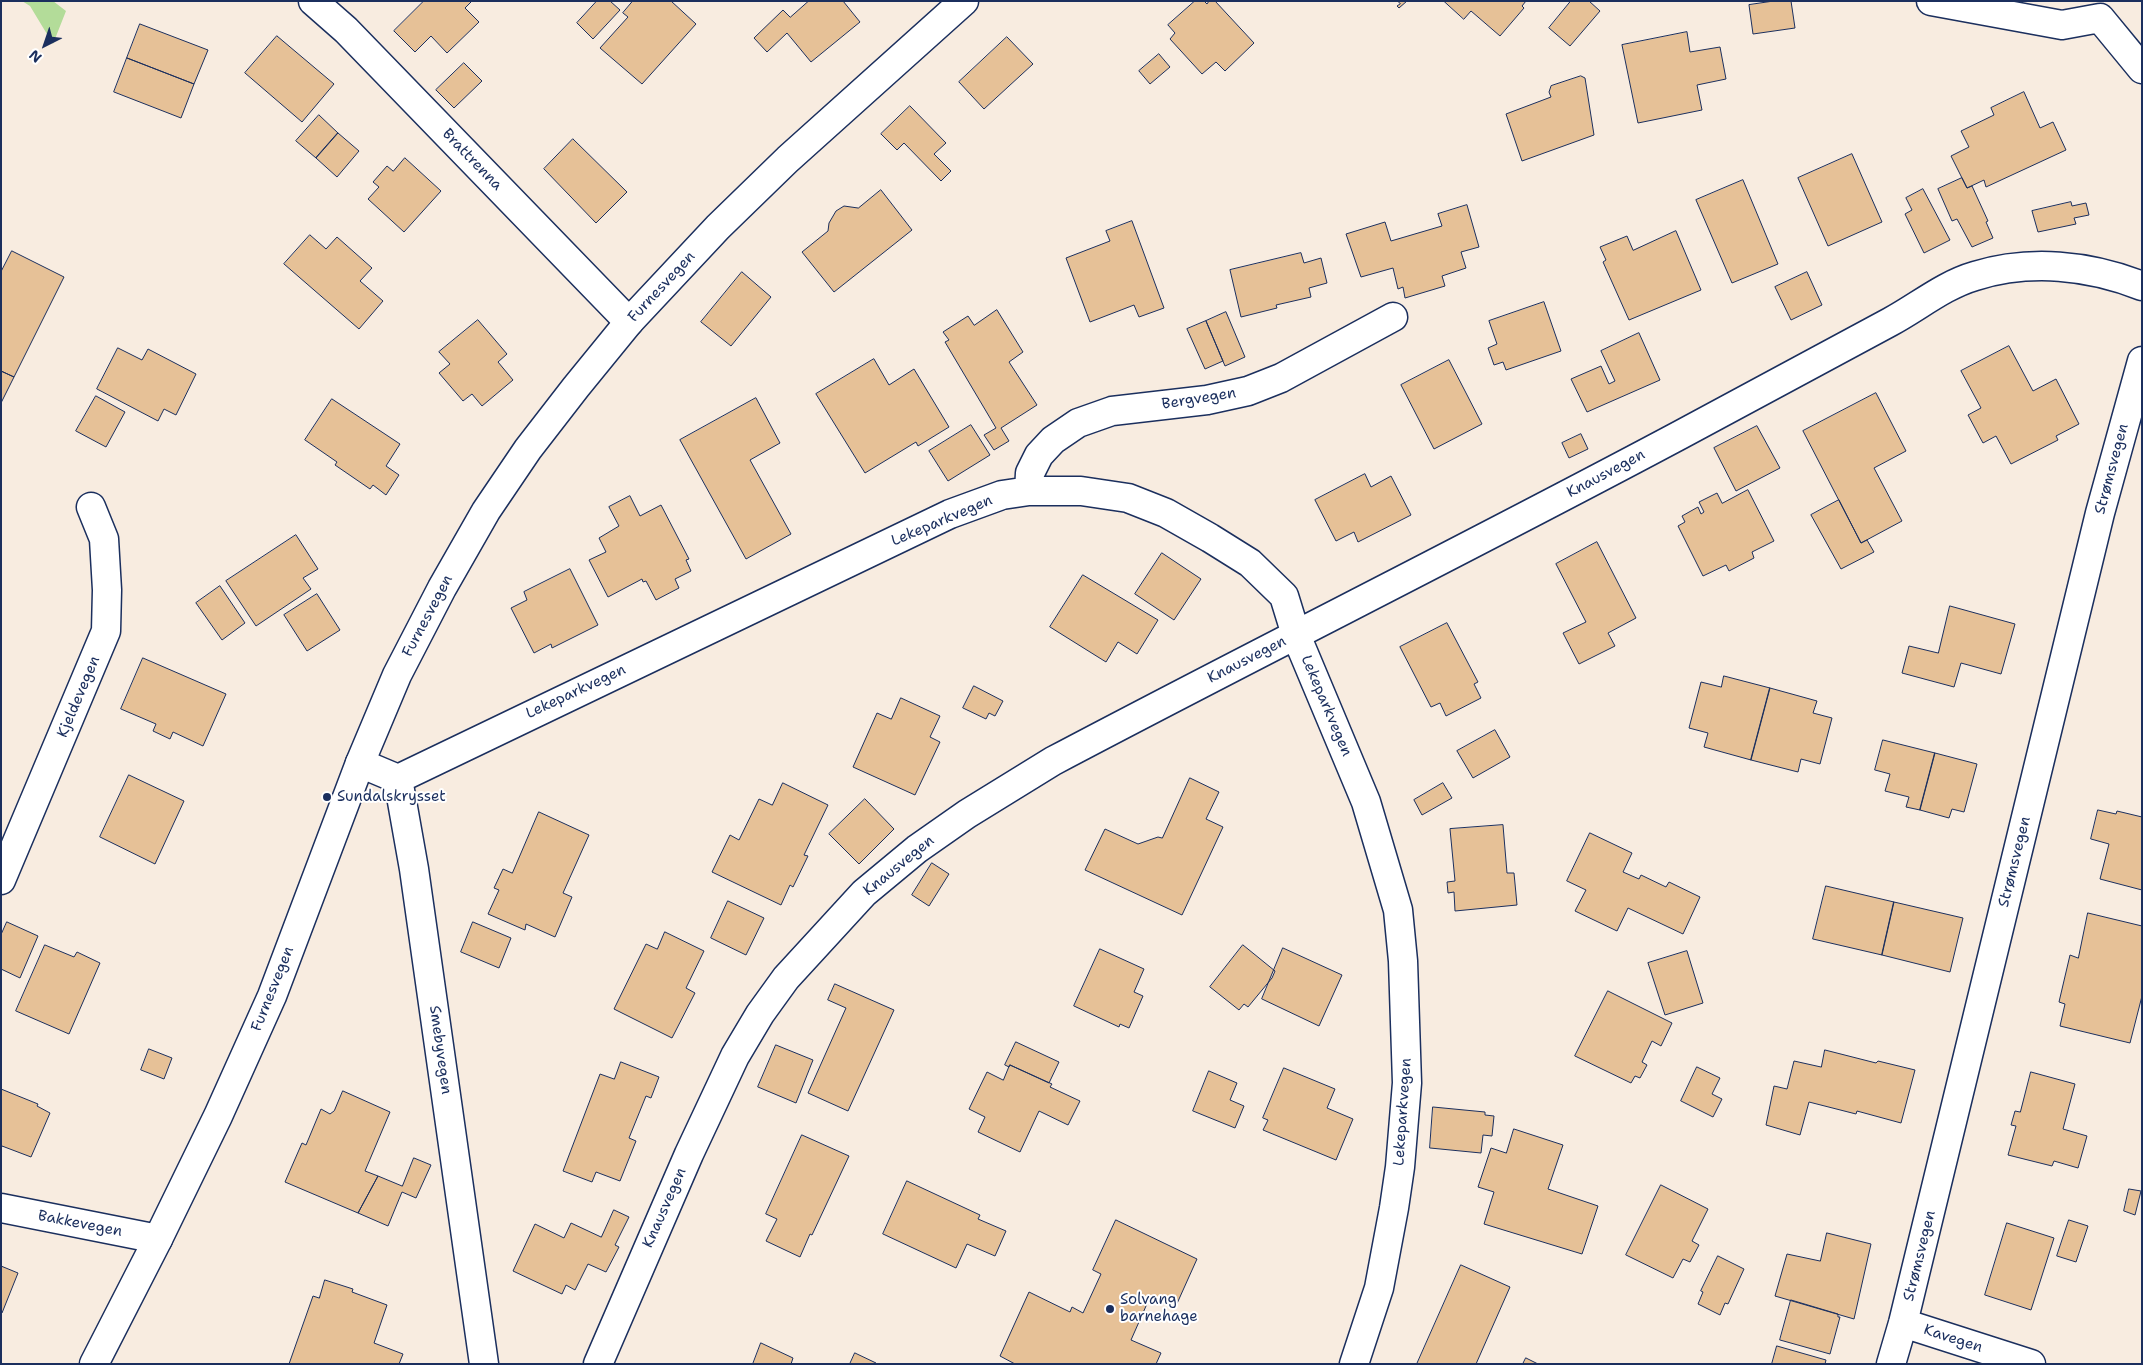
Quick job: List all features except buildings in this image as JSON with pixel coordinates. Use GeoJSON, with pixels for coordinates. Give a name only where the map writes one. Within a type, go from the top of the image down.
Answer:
{"type":"FeatureCollection","features":[{"type":"Feature","properties":{"kind":"street","name":"Brattrenna"},"geometry":{"type":"LineString","coordinates":[[314,1],[346,30],[629,322]]}},
{"type":"Feature","properties":{"kind":"street","name":"Furnesvegen"},"geometry":{"type":"LineString","coordinates":[[94,1364],[218,1116],[272,996],[360,763],[397,675],[442,588],[486,511],[528,449],[629,322],[718,227],[781,166],[964,1]]}},
{"type":"Feature","properties":{"kind":"street"},"geometry":{"type":"LineString","coordinates":[[1931,1],[2062,25],[2099,10],[2142,69]]}},
{"type":"Feature","properties":{"kind":"street","name":"Knausvegen"},"geometry":{"type":"LineString","coordinates":[[598,1364],[689,1154],[735,1056],[760,1014],[786,978],[864,893],[917,849],[967,814],[1053,761],[1655,448],[1897,319],[1942,290],[1972,276],[2009,267],[2055,266],[2115,276],[2142,286]]}},
{"type":"Feature","properties":{"kind":"street","name":"Bergvegen"},"geometry":{"type":"LineString","coordinates":[[1029,490],[1030,473],[1039,454],[1053,440],[1078,423],[1112,411],[1207,400],[1248,391],[1281,378],[1393,318]]}},
{"type":"Feature","properties":{"kind":"street","name":"Strømsvegen"},"geometry":{"type":"LineString","coordinates":[[1891,1364],[1903,1323],[2100,513],[2142,361]]}},
{"type":"Feature","properties":{"kind":"street","name":"Lekeparkvegen"},"geometry":{"type":"LineString","coordinates":[[398,779],[950,514],[1002,496],[1029,490],[1081,491],[1128,498],[1166,514],[1250,563],[1284,596],[1296,636],[1366,802],[1398,910],[1404,961],[1407,1083],[1400,1167],[1379,1288],[1354,1364]]}},
{"type":"Feature","properties":{"kind":"street","name":"Kjeldevegen"},"geometry":{"type":"LineString","coordinates":[[1,880],[106,631],[107,590],[104,539],[91,507]]}},
{"type":"Feature","properties":{"kind":"street"},"geometry":{"type":"LineString","coordinates":[[360,763],[398,779]]}},
{"type":"Feature","properties":{"kind":"street","name":"Smebyvegen"},"geometry":{"type":"LineString","coordinates":[[398,779],[414,869],[484,1364]]}},
{"type":"Feature","properties":{"kind":"street","name":"Bakkevegen"},"geometry":{"type":"LineString","coordinates":[[1,1208],[158,1239]]}},
{"type":"Feature","properties":{"kind":"street","name":"Kavegen"},"geometry":{"type":"LineString","coordinates":[[1903,1323],[2031,1364]]}},
{"type":"Feature","properties":{"kind":"green space"},"geometry":{"type":"Polygon","coordinates":[[[22,1],[53,1],[66,11],[53,44],[30,6],[22,1]]]}},
{"type":"Feature","properties":{"kind":"place","name":"Sundalskrysset"},"geometry":{"type":"Point","coordinates":[327,797]}},
{"type":"Feature","properties":{"kind":"place","name":"Solvang barnehage"},"geometry":{"type":"Point","coordinates":[1110,1309]}}]}
